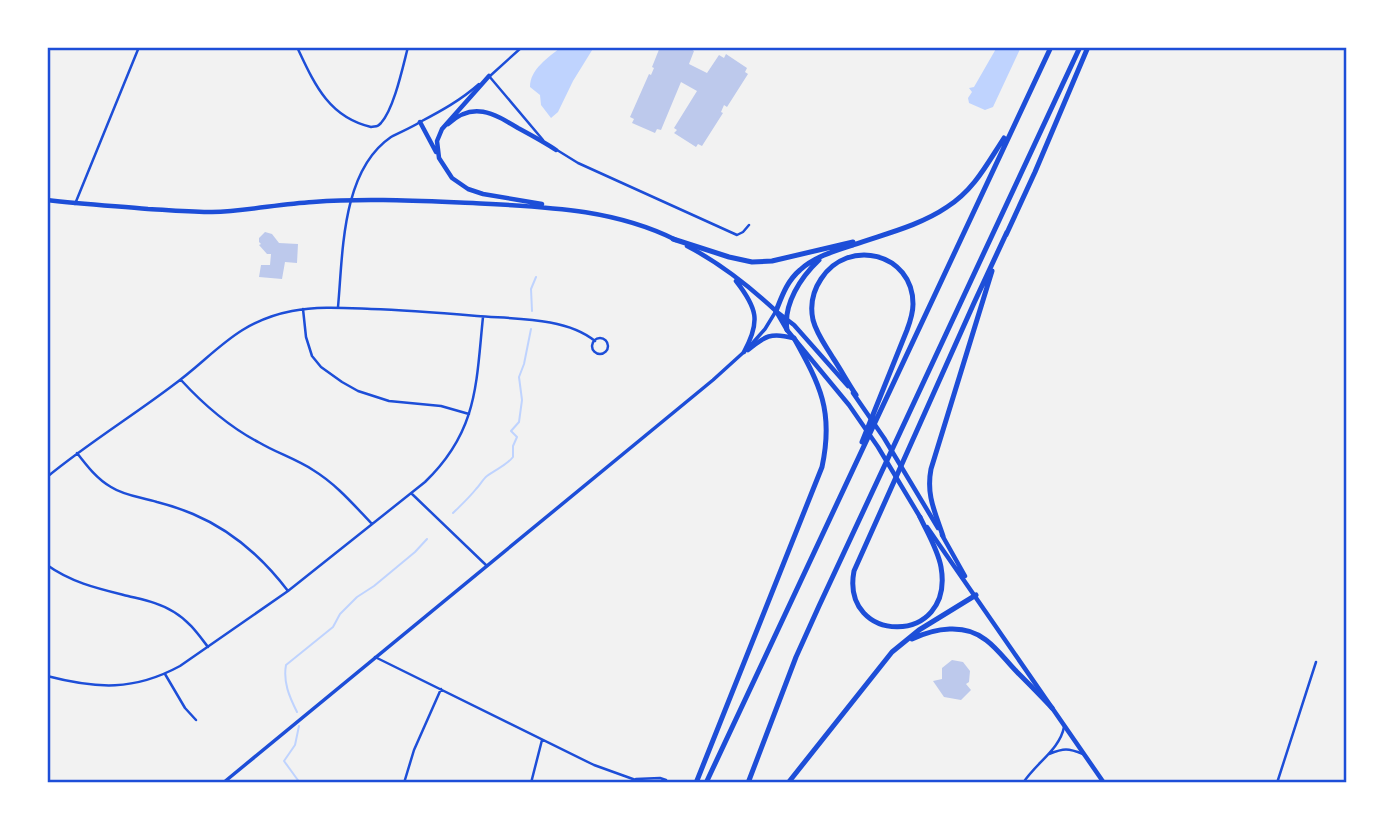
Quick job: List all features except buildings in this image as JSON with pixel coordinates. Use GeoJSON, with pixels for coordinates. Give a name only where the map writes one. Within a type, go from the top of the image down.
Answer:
{"type":"FeatureCollection","features":[{"type":"Feature","properties":{"kind":"highway"},"geometry":{"type":"LineString","coordinates":[[706,783],[1051,47]]}},
{"type":"Feature","properties":{"kind":"highway"},"geometry":{"type":"LineString","coordinates":[[748,783],[796,657],[819,606],[1080,47]]}},
{"type":"Feature","properties":{"kind":"highway"},"geometry":{"type":"LineString","coordinates":[[920,517],[941,566],[942,583],[938,600],[929,614],[915,624],[898,628],[882,625],[867,616],[858,603],[853,585],[856,567],[1035,172],[1088,47]]}},
{"type":"Feature","properties":{"kind":"highway"},"geometry":{"type":"LineString","coordinates":[[776,312],[782,295],[796,274],[812,262],[947,208],[981,175],[1014,124]]}},
{"type":"Feature","properties":{"kind":"highway"},"geometry":{"type":"LineString","coordinates":[[943,536],[930,499],[931,469],[978,312],[1007,232]]}},
{"type":"Feature","properties":{"kind":"highway"},"geometry":{"type":"LineString","coordinates":[[673,239],[729,257],[759,262],[886,234]]}},
{"type":"Feature","properties":{"kind":"highway"},"geometry":{"type":"LineString","coordinates":[[787,330],[786,317],[802,279],[828,254]]}},
{"type":"Feature","properties":{"kind":"highway"},"geometry":{"type":"LineString","coordinates":[[839,498],[907,330],[913,307],[911,287],[899,269],[884,259],[865,254],[844,259],[828,270],[816,287],[812,305],[818,334],[856,395]]}},
{"type":"Feature","properties":{"kind":"highway"},"geometry":{"type":"LineString","coordinates":[[696,783],[819,476],[825,455],[826,428],[821,393],[814,373],[794,338]]}},
{"type":"Feature","properties":{"kind":"highway"},"geometry":{"type":"LineString","coordinates":[[788,783],[892,652],[919,630],[976,596]]}},
{"type":"Feature","properties":{"kind":"highway"},"geometry":{"type":"LineString","coordinates":[[892,652],[914,638],[935,631],[957,629],[972,632],[988,641],[1052,708]]}},
{"type":"Feature","properties":{"kind":"main road"},"geometry":{"type":"LineString","coordinates":[[440,159],[437,150],[438,137],[443,127],[489,76]]}},
{"type":"Feature","properties":{"kind":"main road"},"geometry":{"type":"LineString","coordinates":[[437,150],[440,137],[450,122],[476,111],[498,116],[556,150]]}},
{"type":"Feature","properties":{"kind":"main road"},"geometry":{"type":"LineString","coordinates":[[420,122],[447,172],[455,181],[476,192],[625,220],[673,239],[732,274],[776,312],[786,317],[856,395],[943,536],[976,596]]}},
{"type":"Feature","properties":{"kind":"main road"},"geometry":{"type":"LineString","coordinates":[[47,200],[210,212],[352,201],[456,202],[571,209]]}},
{"type":"Feature","properties":{"kind":"main road"},"geometry":{"type":"LineString","coordinates":[[732,274],[750,300],[754,314],[754,332],[744,352]]}},
{"type":"Feature","properties":{"kind":"main road"},"geometry":{"type":"LineString","coordinates":[[776,312],[787,330],[849,405],[920,517],[1104,783]]}},
{"type":"Feature","properties":{"kind":"main road"},"geometry":{"type":"LineString","coordinates":[[744,352],[770,335],[794,338]]}},
{"type":"Feature","properties":{"kind":"street"},"geometry":{"type":"LineString","coordinates":[[75,204],[139,47]]}},
{"type":"Feature","properties":{"kind":"street"},"geometry":{"type":"LineString","coordinates":[[297,47],[315,84],[328,103],[341,114],[369,127],[377,126],[384,119],[408,47]]}},
{"type":"Feature","properties":{"kind":"street"},"geometry":{"type":"LineString","coordinates":[[338,307],[347,219],[362,172],[376,150],[393,137],[463,97],[522,47]]}},
{"type":"Feature","properties":{"kind":"street"},"geometry":{"type":"LineString","coordinates":[[489,76],[536,134],[556,150],[737,235],[749,225]]}},
{"type":"Feature","properties":{"kind":"street"},"geometry":{"type":"LineString","coordinates":[[47,477],[181,380],[239,331],[265,319],[303,309],[338,307],[422,311],[557,323],[579,330],[594,341]]}},
{"type":"Feature","properties":{"kind":"street"},"geometry":{"type":"LineString","coordinates":[[303,309],[310,353],[321,367],[341,382],[358,391],[389,401],[440,406],[470,414]]}},
{"type":"Feature","properties":{"kind":"street"},"geometry":{"type":"LineString","coordinates":[[223,783],[713,380],[744,352],[776,312]]}},
{"type":"Feature","properties":{"kind":"street"},"geometry":{"type":"LineString","coordinates":[[47,676],[110,687],[139,684],[165,674],[288,591],[411,493],[435,472],[448,456],[470,414],[483,317]]}},
{"type":"Feature","properties":{"kind":"street"},"geometry":{"type":"LineString","coordinates":[[594,341],[606,341],[607,352],[595,353],[594,341]]}},
{"type":"Feature","properties":{"kind":"street"},"geometry":{"type":"LineString","coordinates":[[181,380],[209,409],[246,436],[326,479],[349,499],[372,525]]}},
{"type":"Feature","properties":{"kind":"street"},"geometry":{"type":"LineString","coordinates":[[77,453],[95,474],[114,489],[176,507],[227,532],[258,557],[288,591]]}},
{"type":"Feature","properties":{"kind":"street"},"geometry":{"type":"LineString","coordinates":[[411,493],[487,566]]}},
{"type":"Feature","properties":{"kind":"street"},"geometry":{"type":"LineString","coordinates":[[47,565],[88,586],[167,607],[186,620],[208,647]]}},
{"type":"Feature","properties":{"kind":"street"},"geometry":{"type":"LineString","coordinates":[[375,657],[604,770],[644,783]]}},
{"type":"Feature","properties":{"kind":"street"},"geometry":{"type":"LineString","coordinates":[[1277,783],[1316,662]]}},
{"type":"Feature","properties":{"kind":"street"},"geometry":{"type":"LineString","coordinates":[[165,674],[185,708],[196,720]]}},
{"type":"Feature","properties":{"kind":"street"},"geometry":{"type":"LineString","coordinates":[[404,783],[414,750],[441,689]]}},
{"type":"Feature","properties":{"kind":"street"},"geometry":{"type":"LineString","coordinates":[[1023,783],[1058,744],[1064,724]]}},
{"type":"Feature","properties":{"kind":"street"},"geometry":{"type":"LineString","coordinates":[[531,783],[542,740]]}},
{"type":"Feature","properties":{"kind":"street"},"geometry":{"type":"LineString","coordinates":[[1046,756],[1061,749],[1070,749],[1084,755]]}},
{"type":"Feature","properties":{"kind":"street"},"geometry":{"type":"LineString","coordinates":[[632,779],[662,778],[667,783]]}},
{"type":"Feature","properties":{"kind":"water"},"geometry":{"type":"Polygon","coordinates":[[[561,47],[594,47],[558,112],[551,118],[541,105],[540,95],[530,87],[533,75],[541,64],[561,47]]]}},
{"type":"Feature","properties":{"kind":"water"},"geometry":{"type":"Polygon","coordinates":[[[997,47],[1021,47],[993,107],[985,110],[969,103],[968,98],[972,92],[969,88],[974,87],[997,47]]]}},
{"type":"Feature","properties":{"kind":"waterway"},"geometry":{"type":"LineString","coordinates":[[532,311],[531,289],[536,277]]}},
{"type":"Feature","properties":{"kind":"waterway"},"geometry":{"type":"LineString","coordinates":[[453,513],[486,477],[513,457],[513,446],[517,437],[511,431],[519,422],[522,400],[519,377],[531,329]]}},
{"type":"Feature","properties":{"kind":"waterway"},"geometry":{"type":"LineString","coordinates":[[297,712],[287,689],[286,665],[333,627],[340,614],[357,597],[374,586],[427,539]]}},
{"type":"Feature","properties":{"kind":"waterway"},"geometry":{"type":"LineString","coordinates":[[299,726],[295,745],[284,761],[300,783]]}}]}
